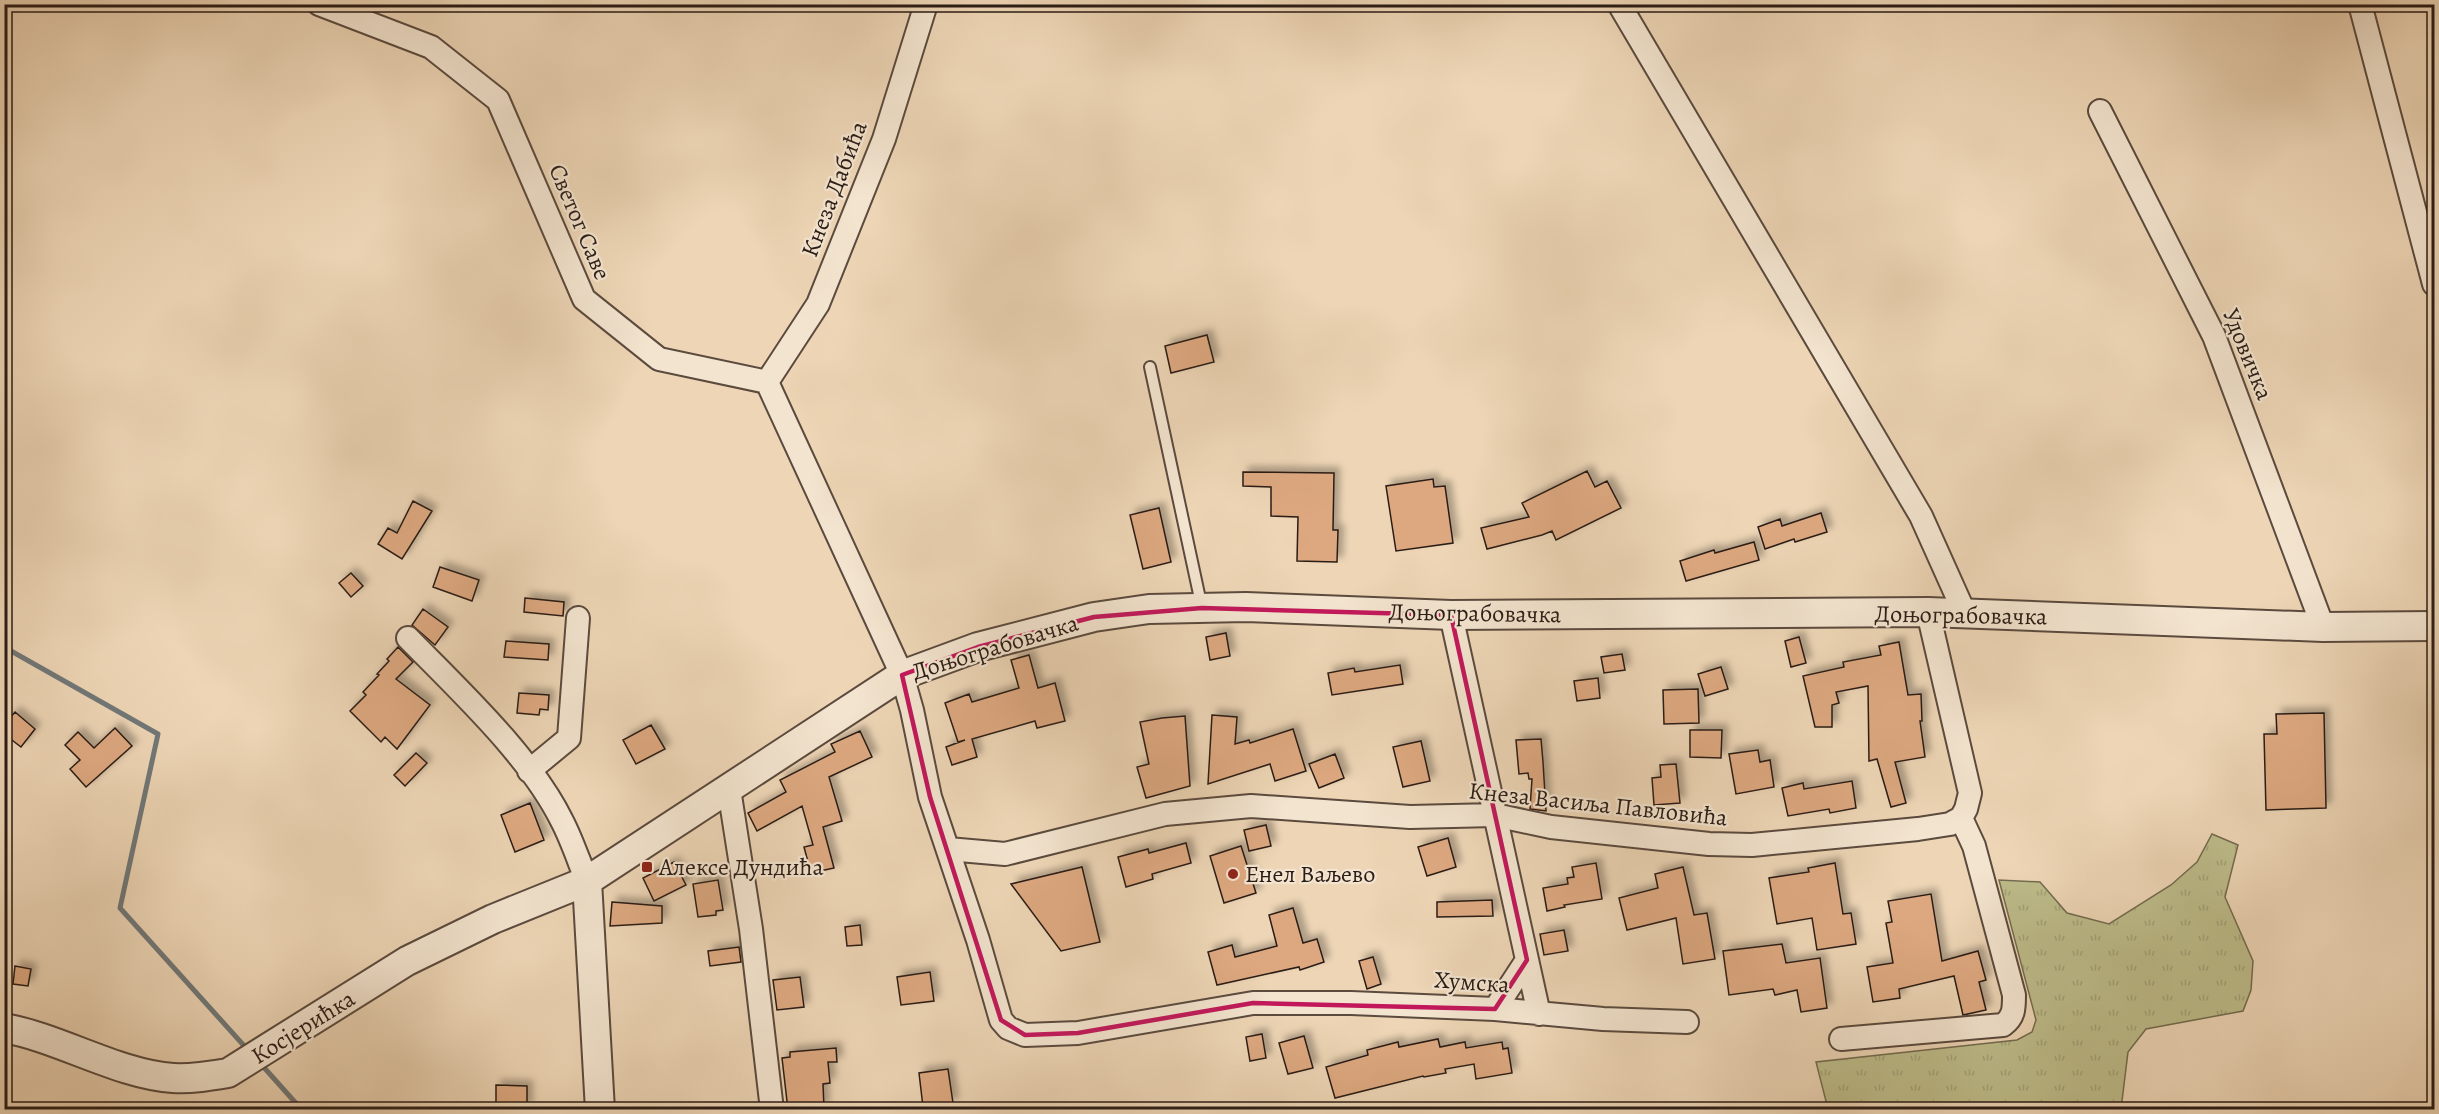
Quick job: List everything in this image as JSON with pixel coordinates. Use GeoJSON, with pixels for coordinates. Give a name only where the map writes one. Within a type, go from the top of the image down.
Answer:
{"type":"FeatureCollection","features":[{"type":"Feature","properties":{"kind":"street","name":"Светог Саве"},"geometry":{"type":"LineString","coordinates":[[319,4],[431,47],[498,100],[584,299],[659,359],[767,382]]}},
{"type":"Feature","properties":{"kind":"street","name":"Кнеза Дабића"},"geometry":{"type":"LineString","coordinates":[[767,382],[818,304],[884,140],[926,4]]}},
{"type":"Feature","properties":{"kind":"street"},"geometry":{"type":"LineString","coordinates":[[1619,4],[1921,516],[1965,614]]}},
{"type":"Feature","properties":{"kind":"street"},"geometry":{"type":"LineString","coordinates":[[2360,4],[2434,284]]}},
{"type":"Feature","properties":{"kind":"street","name":"Удовичка"},"geometry":{"type":"LineString","coordinates":[[2100,111],[2214,336],[2323,627]]}},
{"type":"Feature","properties":{"kind":"street"},"geometry":{"type":"LineString","coordinates":[[767,382],[902,675]]}},
{"type":"Feature","properties":{"kind":"street","name":"Доњограбовачка"},"geometry":{"type":"LineString","coordinates":[[587,881],[902,675],[978,647],[1094,617],[1149,609],[1246,607],[1451,615],[1928,612],[2323,627],[2434,626]]}},
{"type":"Feature","properties":{"kind":"street"},"geometry":{"type":"LineString","coordinates":[[1840,1039],[2003,1025],[2010,1020],[2014,1012],[2014,995],[1974,846],[1961,818],[1970,793],[1928,612]]}},
{"type":"Feature","properties":{"kind":"street"},"geometry":{"type":"LineString","coordinates":[[1451,615],[1539,1014]]}},
{"type":"Feature","properties":{"kind":"street"},"geometry":{"type":"LineString","coordinates":[[530,771],[569,738],[578,618]]}},
{"type":"Feature","properties":{"kind":"street"},"geometry":{"type":"LineString","coordinates":[[408,638],[468,700],[530,771],[562,821],[587,881],[600,1110]]}},
{"type":"Feature","properties":{"kind":"street","name":"Хумска"},"geometry":{"type":"LineString","coordinates":[[902,675],[912,710],[930,797],[1001,1020],[1017,1033],[1025,1035],[1078,1033],[1253,1003],[1351,1003],[1495,1009],[1539,1014],[1687,1022]]}},
{"type":"Feature","properties":{"kind":"street"},"geometry":{"type":"LineString","coordinates":[[729,789],[751,929],[772,1110]]}},
{"type":"Feature","properties":{"kind":"street","name":"Кнеза Васиља Павловића"},"geometry":{"type":"LineString","coordinates":[[948,849],[1005,854],[1165,814],[1214,808],[1261,807],[1410,817],[1495,815],[1563,828],[1709,844],[1752,845],[1918,829],[1950,824],[1961,818]]}},
{"type":"Feature","properties":{"kind":"street","name":"Косјерићка"},"geometry":{"type":"LineString","coordinates":[[4,1028],[23,1031],[120,1066],[171,1078],[202,1078],[228,1073],[407,961],[493,919],[587,881]]}},
{"type":"Feature","properties":{"kind":"street"},"geometry":{"type":"LineString","coordinates":[[1495,1009],[1527,960]]}},
{"type":"Feature","properties":{"kind":"lane"},"geometry":{"type":"LineString","coordinates":[[1150,367],[1202,608]]}},
{"type":"Feature","properties":{"kind":"highlighted area"},"geometry":{"type":"Polygon","coordinates":[[[1202,608],[1451,615],[1527,960],[1495,1009],[1253,1003],[1078,1033],[1025,1035],[1001,1020],[930,797],[902,675],[978,647],[1094,617],[1202,608]]]}},
{"type":"Feature","properties":{"kind":"green space"},"geometry":{"type":"Polygon","coordinates":[[[2212,834],[2238,845],[2225,897],[2253,961],[2251,990],[2243,1011],[2146,1029],[2128,1052],[2121,1109],[1828,1109],[1816,1062],[2017,1040],[2032,1032],[2036,1020],[1999,880],[2040,882],[2067,913],[2109,924],[2171,885],[2197,862],[2212,834]]]}},
{"type":"Feature","properties":{"kind":"building"},"geometry":{"type":"Polygon","coordinates":[[[1207,335],[1214,362],[1171,373],[1165,346],[1207,335]]]}},
{"type":"Feature","properties":{"kind":"building"},"geometry":{"type":"Polygon","coordinates":[[[1587,471],[1595,487],[1607,481],[1621,508],[1556,540],[1552,531],[1487,549],[1481,528],[1529,517],[1522,503],[1587,471]]]}},
{"type":"Feature","properties":{"kind":"building"},"geometry":{"type":"Polygon","coordinates":[[[1243,472],[1334,473],[1333,530],[1338,530],[1337,562],[1297,561],[1298,517],[1271,516],[1271,487],[1243,486],[1243,472]]]}},
{"type":"Feature","properties":{"kind":"building"},"geometry":{"type":"Polygon","coordinates":[[[1433,479],[1434,487],[1445,486],[1453,543],[1396,551],[1386,486],[1433,479]]]}},
{"type":"Feature","properties":{"kind":"building"},"geometry":{"type":"Polygon","coordinates":[[[413,501],[432,511],[402,559],[378,544],[388,528],[397,533],[413,501]]]}},
{"type":"Feature","properties":{"kind":"building"},"geometry":{"type":"Polygon","coordinates":[[[1159,508],[1171,562],[1143,569],[1130,515],[1159,508]]]}},
{"type":"Feature","properties":{"kind":"building"},"geometry":{"type":"Polygon","coordinates":[[[1821,513],[1827,532],[1795,542],[1794,539],[1765,549],[1758,527],[1780,519],[1782,526],[1821,513]]]}},
{"type":"Feature","properties":{"kind":"building"},"geometry":{"type":"Polygon","coordinates":[[[1754,542],[1759,560],[1686,581],[1680,561],[1714,550],[1715,553],[1754,542]]]}},
{"type":"Feature","properties":{"kind":"building"},"geometry":{"type":"Polygon","coordinates":[[[440,567],[479,580],[472,601],[433,587],[440,567]]]}},
{"type":"Feature","properties":{"kind":"building"},"geometry":{"type":"Polygon","coordinates":[[[351,573],[363,586],[351,597],[339,583],[351,573]]]}},
{"type":"Feature","properties":{"kind":"building"},"geometry":{"type":"Polygon","coordinates":[[[525,598],[564,602],[563,616],[524,612],[525,598]]]}},
{"type":"Feature","properties":{"kind":"building"},"geometry":{"type":"Polygon","coordinates":[[[423,609],[448,627],[435,645],[412,625],[423,609]]]}},
{"type":"Feature","properties":{"kind":"building"},"geometry":{"type":"Polygon","coordinates":[[[1226,633],[1230,656],[1210,660],[1206,637],[1226,633]]]}},
{"type":"Feature","properties":{"kind":"building"},"geometry":{"type":"Polygon","coordinates":[[[1799,637],[1806,663],[1791,667],[1785,641],[1799,637]]]}},
{"type":"Feature","properties":{"kind":"building"},"geometry":{"type":"Polygon","coordinates":[[[506,641],[549,644],[548,660],[504,657],[506,641]]]}},
{"type":"Feature","properties":{"kind":"building"},"geometry":{"type":"Polygon","coordinates":[[[1899,642],[1908,695],[1921,694],[1922,721],[1920,721],[1925,757],[1895,762],[1906,803],[1891,807],[1877,759],[1869,761],[1868,686],[1836,692],[1839,703],[1832,705],[1832,727],[1815,727],[1803,676],[1844,667],[1843,662],[1881,655],[1879,646],[1899,642]]]}},
{"type":"Feature","properties":{"kind":"building"},"geometry":{"type":"Polygon","coordinates":[[[398,647],[413,662],[396,679],[430,705],[397,749],[385,737],[381,742],[350,711],[366,695],[363,692],[379,675],[377,674],[389,661],[387,659],[398,647]]]}},
{"type":"Feature","properties":{"kind":"building"},"geometry":{"type":"Polygon","coordinates":[[[1622,654],[1625,670],[1604,673],[1601,657],[1622,654]]]}},
{"type":"Feature","properties":{"kind":"building"},"geometry":{"type":"Polygon","coordinates":[[[1029,655],[1038,688],[1055,683],[1065,721],[1037,728],[1035,721],[972,739],[977,757],[952,765],[946,747],[965,740],[958,742],[945,703],[969,694],[972,702],[1019,688],[1011,660],[1029,655]]]}},
{"type":"Feature","properties":{"kind":"building"},"geometry":{"type":"Polygon","coordinates":[[[1400,665],[1403,684],[1332,695],[1328,673],[1354,668],[1355,672],[1400,665]]]}},
{"type":"Feature","properties":{"kind":"building"},"geometry":{"type":"Polygon","coordinates":[[[1721,667],[1728,689],[1705,696],[1698,674],[1721,667]]]}},
{"type":"Feature","properties":{"kind":"building"},"geometry":{"type":"Polygon","coordinates":[[[1598,678],[1600,698],[1577,701],[1574,681],[1598,678]]]}},
{"type":"Feature","properties":{"kind":"building"},"geometry":{"type":"Polygon","coordinates":[[[1698,689],[1699,723],[1664,724],[1663,690],[1698,689]]]}},
{"type":"Feature","properties":{"kind":"building"},"geometry":{"type":"Polygon","coordinates":[[[519,693],[549,695],[548,710],[540,709],[539,715],[517,713],[519,693]]]}},
{"type":"Feature","properties":{"kind":"building"},"geometry":{"type":"Polygon","coordinates":[[[15,712],[35,729],[21,747],[4,734],[4,725],[15,712]]]}},
{"type":"Feature","properties":{"kind":"building"},"geometry":{"type":"Polygon","coordinates":[[[2324,713],[2326,808],[2266,810],[2264,734],[2277,734],[2276,714],[2324,713]]]}},
{"type":"Feature","properties":{"kind":"building"},"geometry":{"type":"Polygon","coordinates":[[[1212,715],[1237,717],[1235,744],[1249,740],[1250,743],[1293,729],[1306,771],[1275,781],[1270,764],[1208,784],[1212,715]]]}},
{"type":"Feature","properties":{"kind":"building"},"geometry":{"type":"Polygon","coordinates":[[[1185,716],[1190,786],[1146,798],[1137,767],[1149,764],[1140,722],[1185,716]]]}},
{"type":"Feature","properties":{"kind":"building"},"geometry":{"type":"Polygon","coordinates":[[[651,725],[665,749],[636,764],[623,740],[651,725]]]}},
{"type":"Feature","properties":{"kind":"building"},"geometry":{"type":"Polygon","coordinates":[[[115,728],[132,746],[86,787],[70,769],[80,760],[65,745],[78,732],[94,748],[115,728]]]}},
{"type":"Feature","properties":{"kind":"building"},"geometry":{"type":"Polygon","coordinates":[[[1690,730],[1722,730],[1721,758],[1690,757],[1690,730]]]}},
{"type":"Feature","properties":{"kind":"building"},"geometry":{"type":"Polygon","coordinates":[[[860,731],[872,757],[829,777],[842,821],[823,827],[834,868],[811,873],[804,847],[813,845],[802,806],[757,831],[748,813],[786,792],[780,780],[835,752],[831,744],[860,731]]]}},
{"type":"Feature","properties":{"kind":"building"},"geometry":{"type":"Polygon","coordinates":[[[1541,739],[1546,811],[1530,809],[1532,779],[1529,779],[1528,773],[1519,774],[1516,740],[1541,739]]]}},
{"type":"Feature","properties":{"kind":"building"},"geometry":{"type":"Polygon","coordinates":[[[1421,741],[1430,781],[1403,787],[1393,747],[1421,741]]]}},
{"type":"Feature","properties":{"kind":"building"},"geometry":{"type":"Polygon","coordinates":[[[1758,750],[1760,762],[1770,760],[1774,787],[1736,794],[1729,754],[1758,750]]]}},
{"type":"Feature","properties":{"kind":"building"},"geometry":{"type":"Polygon","coordinates":[[[416,753],[427,763],[405,786],[394,775],[416,753]]]}},
{"type":"Feature","properties":{"kind":"building"},"geometry":{"type":"Polygon","coordinates":[[[1335,754],[1344,778],[1319,788],[1309,764],[1335,754]]]}},
{"type":"Feature","properties":{"kind":"building"},"geometry":{"type":"Polygon","coordinates":[[[1676,764],[1680,803],[1654,805],[1652,778],[1661,777],[1660,765],[1676,764]]]}},
{"type":"Feature","properties":{"kind":"building"},"geometry":{"type":"Polygon","coordinates":[[[1852,781],[1856,808],[1830,813],[1829,809],[1788,816],[1782,788],[1803,783],[1804,789],[1852,781]]]}},
{"type":"Feature","properties":{"kind":"building"},"geometry":{"type":"Polygon","coordinates":[[[530,803],[544,840],[515,852],[501,815],[530,803]]]}},
{"type":"Feature","properties":{"kind":"building"},"geometry":{"type":"Polygon","coordinates":[[[1266,825],[1271,846],[1249,851],[1244,830],[1266,825]]]}},
{"type":"Feature","properties":{"kind":"building"},"geometry":{"type":"Polygon","coordinates":[[[1448,838],[1456,867],[1427,876],[1418,847],[1448,838]]]}},
{"type":"Feature","properties":{"kind":"building"},"geometry":{"type":"Polygon","coordinates":[[[1186,843],[1191,863],[1152,874],[1153,879],[1126,887],[1118,857],[1148,849],[1149,853],[1186,843]]]}},
{"type":"Feature","properties":{"kind":"building","name":"Енел Ваљево"},"geometry":{"type":"Polygon","coordinates":[[[1241,846],[1256,893],[1224,903],[1210,856],[1241,846]]]}},
{"type":"Feature","properties":{"kind":"building"},"geometry":{"type":"Polygon","coordinates":[[[674,862],[686,885],[654,901],[643,878],[674,862]]]}},
{"type":"Feature","properties":{"kind":"building"},"geometry":{"type":"Polygon","coordinates":[[[1596,863],[1602,899],[1564,905],[1565,907],[1547,911],[1543,888],[1568,884],[1567,878],[1574,877],[1572,867],[1596,863]]]}},
{"type":"Feature","properties":{"kind":"building"},"geometry":{"type":"Polygon","coordinates":[[[1835,863],[1843,914],[1851,913],[1856,944],[1817,950],[1812,918],[1777,924],[1769,878],[1809,872],[1808,868],[1835,863]]]}},
{"type":"Feature","properties":{"kind":"building"},"geometry":{"type":"Polygon","coordinates":[[[1082,867],[1100,942],[1061,951],[1011,884],[1082,867]]]}},
{"type":"Feature","properties":{"kind":"building"},"geometry":{"type":"Polygon","coordinates":[[[1683,867],[1694,915],[1707,913],[1715,959],[1683,964],[1676,918],[1627,930],[1619,898],[1658,888],[1655,874],[1683,867]]]}},
{"type":"Feature","properties":{"kind":"building"},"geometry":{"type":"Polygon","coordinates":[[[718,880],[723,910],[716,911],[716,915],[698,917],[693,884],[718,880]]]}},
{"type":"Feature","properties":{"kind":"building"},"geometry":{"type":"Polygon","coordinates":[[[1931,894],[1942,961],[1978,951],[1986,980],[1979,982],[1986,1010],[1963,1015],[1954,976],[1899,989],[1900,998],[1873,1002],[1867,967],[1893,963],[1886,923],[1892,922],[1888,901],[1931,894]]]}},
{"type":"Feature","properties":{"kind":"building"},"geometry":{"type":"Polygon","coordinates":[[[1492,900],[1493,916],[1437,917],[1437,902],[1492,900]]]}},
{"type":"Feature","properties":{"kind":"building"},"geometry":{"type":"Polygon","coordinates":[[[612,902],[662,906],[662,923],[610,926],[612,902]]]}},
{"type":"Feature","properties":{"kind":"building"},"geometry":{"type":"Polygon","coordinates":[[[1293,908],[1303,943],[1317,939],[1324,962],[1300,970],[1299,967],[1217,985],[1208,952],[1232,945],[1235,957],[1277,946],[1269,915],[1293,908]]]}},
{"type":"Feature","properties":{"kind":"building"},"geometry":{"type":"Polygon","coordinates":[[[860,925],[862,945],[847,946],[845,927],[860,925]]]}},
{"type":"Feature","properties":{"kind":"building"},"geometry":{"type":"Polygon","coordinates":[[[1564,930],[1568,951],[1544,955],[1540,934],[1564,930]]]}},
{"type":"Feature","properties":{"kind":"building"},"geometry":{"type":"Polygon","coordinates":[[[1782,944],[1786,963],[1820,958],[1827,1008],[1801,1012],[1797,990],[1775,995],[1773,989],[1729,995],[1723,951],[1782,944]]]}},
{"type":"Feature","properties":{"kind":"building"},"geometry":{"type":"Polygon","coordinates":[[[739,947],[741,962],[710,966],[708,951],[739,947]]]}},
{"type":"Feature","properties":{"kind":"building"},"geometry":{"type":"Polygon","coordinates":[[[1373,957],[1381,984],[1367,989],[1359,961],[1373,957]]]}},
{"type":"Feature","properties":{"kind":"building"},"geometry":{"type":"Polygon","coordinates":[[[15,966],[31,969],[28,986],[13,984],[15,966]]]}},
{"type":"Feature","properties":{"kind":"building"},"geometry":{"type":"Polygon","coordinates":[[[930,972],[934,1001],[901,1005],[897,977],[930,972]]]}},
{"type":"Feature","properties":{"kind":"building"},"geometry":{"type":"Polygon","coordinates":[[[800,977],[804,1007],[777,1010],[773,980],[800,977]]]}},
{"type":"Feature","properties":{"kind":"building"},"geometry":{"type":"Polygon","coordinates":[[[1262,1034],[1266,1058],[1250,1061],[1246,1037],[1262,1034]]]}},
{"type":"Feature","properties":{"kind":"building"},"geometry":{"type":"Polygon","coordinates":[[[1304,1036],[1313,1068],[1288,1074],[1279,1043],[1304,1036]]]}},
{"type":"Feature","properties":{"kind":"building"},"geometry":{"type":"Polygon","coordinates":[[[1438,1039],[1440,1047],[1465,1042],[1466,1048],[1502,1042],[1503,1049],[1508,1048],[1512,1073],[1476,1079],[1474,1064],[1445,1069],[1446,1073],[1423,1076],[1335,1098],[1326,1067],[1368,1055],[1367,1050],[1398,1042],[1399,1047],[1438,1039]]]}},
{"type":"Feature","properties":{"kind":"building"},"geometry":{"type":"Polygon","coordinates":[[[836,1048],[837,1062],[828,1062],[830,1083],[823,1084],[824,1108],[788,1110],[782,1058],[790,1057],[790,1052],[836,1048]]]}},
{"type":"Feature","properties":{"kind":"building"},"geometry":{"type":"Polygon","coordinates":[[[948,1069],[953,1103],[923,1107],[919,1073],[948,1069]]]}},
{"type":"Feature","properties":{"kind":"building"},"geometry":{"type":"Polygon","coordinates":[[[496,1085],[527,1086],[527,1108],[496,1108],[496,1085]]]}},
{"type":"Feature","properties":{"kind":"waterway"},"geometry":{"type":"LineString","coordinates":[[4,647],[158,734],[120,908],[247,1049]]}},
{"type":"Feature","properties":{"kind":"waterway"},"geometry":{"type":"LineString","coordinates":[[260,1063],[302,1110]]}},
{"type":"Feature","properties":{"kind":"place","name":"Алексе Дундића"},"geometry":{"type":"Point","coordinates":[647,867]}},
{"type":"Feature","properties":{"kind":"place","name":"Енел Ваљево"},"geometry":{"type":"Point","coordinates":[1233,874]}}]}
